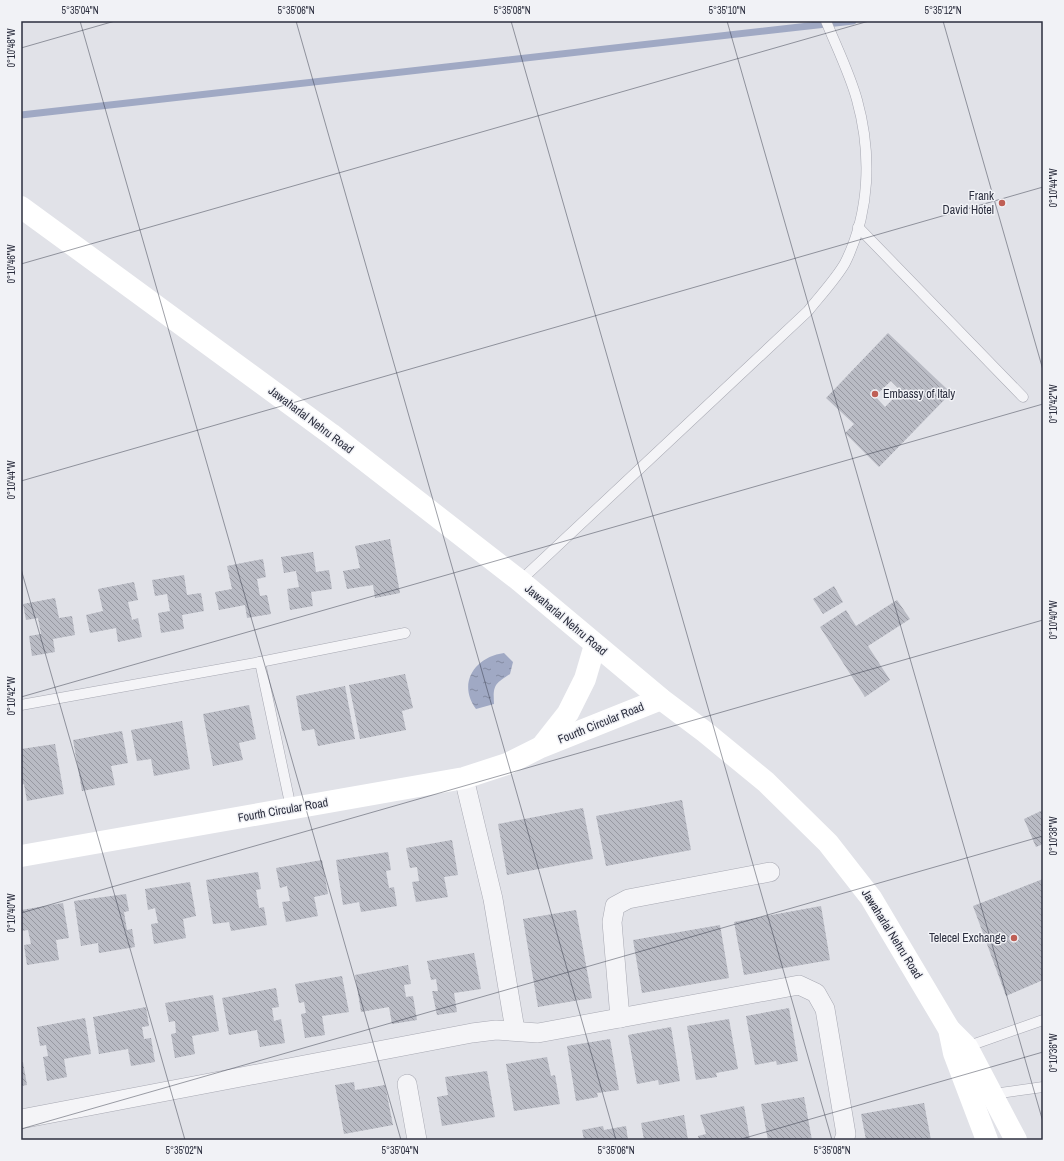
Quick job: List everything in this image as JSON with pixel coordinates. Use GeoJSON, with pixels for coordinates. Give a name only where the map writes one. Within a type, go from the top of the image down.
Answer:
{"type":"FeatureCollection","features":[{"type":"Feature","properties":{"kind":"street","name":"Jawaharlal Nehru Road"},"geometry":{"type":"LineString","coordinates":[[21,207],[331,434],[520,581],[661,699],[705,732],[766,782],[828,843],[872,898],[960,1050],[987,1140]]}},
{"type":"Feature","properties":{"kind":"street","name":"Fourth Circular Road"},"geometry":{"type":"LineString","coordinates":[[541,747],[571,706],[585,679],[595,645]]}},
{"type":"Feature","properties":{"kind":"street","name":"Fourth Circular Road"},"geometry":{"type":"LineString","coordinates":[[21,856],[464,778],[507,764],[541,747],[661,699]]}},
{"type":"Feature","properties":{"kind":"street"},"geometry":{"type":"LineString","coordinates":[[464,778],[493,899],[515,1030]]}},
{"type":"Feature","properties":{"kind":"street"},"geometry":{"type":"LineString","coordinates":[[620,1018],[612,922],[615,906],[628,899],[770,872]]}},
{"type":"Feature","properties":{"kind":"street"},"geometry":{"type":"LineString","coordinates":[[21,1119],[472,1033],[515,1030],[538,1033],[798,985],[816,993],[825,1009],[846,1134],[844,1140]]}},
{"type":"Feature","properties":{"kind":"street"},"geometry":{"type":"LineString","coordinates":[[960,1050],[993,1094],[1016,1140]]}},
{"type":"Feature","properties":{"kind":"street"},"geometry":{"type":"LineString","coordinates":[[407,1084],[416,1140]]}},
{"type":"Feature","properties":{"kind":"lane"},"geometry":{"type":"LineString","coordinates":[[520,581],[808,311],[844,264],[858,227],[865,202],[867,156],[857,100],[826,21]]}},
{"type":"Feature","properties":{"kind":"lane"},"geometry":{"type":"LineString","coordinates":[[858,227],[1024,397]]}},
{"type":"Feature","properties":{"kind":"lane"},"geometry":{"type":"LineString","coordinates":[[21,705],[260,662],[404,633]]}},
{"type":"Feature","properties":{"kind":"lane"},"geometry":{"type":"LineString","coordinates":[[260,662],[291,808]]}},
{"type":"Feature","properties":{"kind":"lane"},"geometry":{"type":"LineString","coordinates":[[960,1050],[1043,1020]]}},
{"type":"Feature","properties":{"kind":"lane"},"geometry":{"type":"LineString","coordinates":[[993,1094],[1043,1087]]}},
{"type":"Feature","properties":{"kind":"water"},"geometry":{"type":"Polygon","coordinates":[[[504,653],[513,662],[510,674],[501,680],[494,689],[494,704],[476,709],[468,690],[472,673],[477,666],[485,660],[494,655],[504,653]]]}},
{"type":"Feature","properties":{"kind":"building"},"geometry":{"type":"Polygon","coordinates":[[[888,333],[951,393],[879,467],[845,433],[854,424],[826,398],[888,333]],[[891,381],[875,396],[885,407],[901,391],[891,381]]]}},
{"type":"Feature","properties":{"kind":"building"},"geometry":{"type":"Polygon","coordinates":[[[390,539],[400,593],[375,598],[373,585],[347,589],[343,571],[360,568],[355,546],[390,539]]]}},
{"type":"Feature","properties":{"kind":"building"},"geometry":{"type":"Polygon","coordinates":[[[313,552],[316,572],[329,570],[332,589],[311,592],[313,606],[290,610],[287,589],[299,587],[296,571],[284,573],[281,557],[313,552]]]}},
{"type":"Feature","properties":{"kind":"building"},"geometry":{"type":"Polygon","coordinates":[[[263,559],[266,577],[257,579],[260,596],[267,595],[271,614],[247,618],[245,605],[219,610],[215,592],[232,589],[227,566],[263,559]]]}},
{"type":"Feature","properties":{"kind":"building"},"geometry":{"type":"Polygon","coordinates":[[[184,575],[187,595],[201,593],[204,611],[182,615],[184,629],[161,633],[158,613],[170,611],[167,594],[155,596],[152,580],[184,575]]]}},
{"type":"Feature","properties":{"kind":"building"},"geometry":{"type":"Polygon","coordinates":[[[134,582],[138,600],[128,602],[132,620],[138,618],[142,637],[118,642],[116,628],[90,633],[86,615],[103,611],[98,589],[134,582]]]}},
{"type":"Feature","properties":{"kind":"building"},"geometry":{"type":"Polygon","coordinates":[[[834,586],[843,602],[823,614],[813,599],[834,586]]]}},
{"type":"Feature","properties":{"kind":"building"},"geometry":{"type":"Polygon","coordinates":[[[55,598],[59,618],[72,616],[75,635],[53,639],[55,652],[32,656],[29,636],[41,634],[38,618],[26,620],[23,604],[55,598]]]}},
{"type":"Feature","properties":{"kind":"building"},"geometry":{"type":"Polygon","coordinates":[[[897,600],[910,619],[868,646],[890,680],[865,697],[820,627],[846,610],[856,626],[897,600]]]}},
{"type":"Feature","properties":{"kind":"building"},"geometry":{"type":"Polygon","coordinates":[[[405,674],[413,708],[402,711],[406,730],[360,739],[349,685],[405,674]]]}},
{"type":"Feature","properties":{"kind":"building"},"geometry":{"type":"Polygon","coordinates":[[[345,686],[355,739],[318,746],[314,729],[302,731],[296,696],[345,686]]]}},
{"type":"Feature","properties":{"kind":"building"},"geometry":{"type":"Polygon","coordinates":[[[249,705],[256,739],[239,743],[243,760],[213,766],[203,714],[249,705]]]}},
{"type":"Feature","properties":{"kind":"building"},"geometry":{"type":"Polygon","coordinates":[[[182,721],[190,769],[154,776],[151,759],[137,761],[131,730],[182,721]]]}},
{"type":"Feature","properties":{"kind":"building"},"geometry":{"type":"Polygon","coordinates":[[[122,731],[128,763],[111,766],[115,785],[82,791],[73,740],[122,731]]]}},
{"type":"Feature","properties":{"kind":"building"},"geometry":{"type":"Polygon","coordinates":[[[55,744],[64,794],[27,801],[24,784],[21,785],[21,749],[55,744]]]}},
{"type":"Feature","properties":{"kind":"building"},"geometry":{"type":"Polygon","coordinates":[[[682,800],[691,850],[606,866],[596,816],[682,800]]]}},
{"type":"Feature","properties":{"kind":"building"},"geometry":{"type":"Polygon","coordinates":[[[583,808],[593,859],[507,875],[498,824],[583,808]]]}},
{"type":"Feature","properties":{"kind":"building"},"geometry":{"type":"Polygon","coordinates":[[[1043,810],[1043,844],[1036,847],[1024,819],[1043,810]]]}},
{"type":"Feature","properties":{"kind":"building"},"geometry":{"type":"Polygon","coordinates":[[[452,840],[458,875],[444,877],[448,897],[416,902],[412,882],[419,881],[417,867],[410,868],[406,848],[452,840]]]}},
{"type":"Feature","properties":{"kind":"building"},"geometry":{"type":"Polygon","coordinates":[[[388,852],[391,870],[386,871],[389,888],[394,887],[397,906],[361,912],[359,902],[343,905],[336,860],[388,852]]]}},
{"type":"Feature","properties":{"kind":"building"},"geometry":{"type":"Polygon","coordinates":[[[322,860],[328,894],[314,897],[318,916],[286,922],[282,902],[290,901],[287,886],[280,888],[276,868],[322,860]]]}},
{"type":"Feature","properties":{"kind":"building"},"geometry":{"type":"Polygon","coordinates":[[[258,872],[261,889],[256,890],[259,908],[264,907],[267,925],[231,931],[229,922],[213,924],[206,880],[258,872]]]}},
{"type":"Feature","properties":{"kind":"building","name":"Telecel Exchange"},"geometry":{"type":"Polygon","coordinates":[[[1043,879],[1043,980],[1006,996],[973,906],[1043,879]]]}},
{"type":"Feature","properties":{"kind":"building"},"geometry":{"type":"Polygon","coordinates":[[[190,882],[196,916],[183,919],[186,938],[154,944],[151,924],[158,923],[155,908],[148,910],[145,889],[190,882]]]}},
{"type":"Feature","properties":{"kind":"building"},"geometry":{"type":"Polygon","coordinates":[[[126,894],[129,911],[124,912],[127,930],[132,929],[135,947],[99,953],[98,943],[81,946],[74,901],[126,894]]]}},
{"type":"Feature","properties":{"kind":"building"},"geometry":{"type":"Polygon","coordinates":[[[63,903],[69,938],[56,940],[59,960],[27,965],[24,945],[31,944],[28,930],[21,931],[21,910],[63,903]]]}},
{"type":"Feature","properties":{"kind":"building"},"geometry":{"type":"Polygon","coordinates":[[[821,906],[830,960],[744,975],[734,922],[821,906]]]}},
{"type":"Feature","properties":{"kind":"building"},"geometry":{"type":"Polygon","coordinates":[[[576,910],[592,998],[538,1007],[523,919],[576,910]]]}},
{"type":"Feature","properties":{"kind":"building"},"geometry":{"type":"Polygon","coordinates":[[[720,925],[729,978],[642,993],[633,940],[720,925]]]}},
{"type":"Feature","properties":{"kind":"building"},"geometry":{"type":"Polygon","coordinates":[[[474,953],[481,989],[454,993],[457,1012],[437,1015],[432,991],[438,991],[436,979],[431,980],[427,961],[474,953]]]}},
{"type":"Feature","properties":{"kind":"building"},"geometry":{"type":"Polygon","coordinates":[[[408,965],[411,984],[404,985],[406,997],[413,996],[417,1020],[392,1024],[389,1007],[361,1012],[355,975],[408,965]]]}},
{"type":"Feature","properties":{"kind":"building"},"geometry":{"type":"Polygon","coordinates":[[[342,976],[349,1012],[322,1016],[325,1035],[305,1038],[301,1014],[306,1013],[304,1002],[299,1003],[295,984],[342,976]]]}},
{"type":"Feature","properties":{"kind":"building"},"geometry":{"type":"Polygon","coordinates":[[[276,988],[279,1007],[272,1008],[274,1021],[281,1019],[285,1043],[260,1047],[257,1030],[229,1035],[222,998],[276,988]]]}},
{"type":"Feature","properties":{"kind":"building"},"geometry":{"type":"Polygon","coordinates":[[[213,995],[219,1031],[192,1036],[195,1054],[175,1058],[171,1034],[176,1033],[175,1021],[169,1022],[165,1003],[213,995]]]}},
{"type":"Feature","properties":{"kind":"building"},"geometry":{"type":"Polygon","coordinates":[[[146,1007],[149,1026],[142,1027],[144,1039],[151,1038],[155,1062],[131,1066],[128,1049],[99,1054],[93,1017],[146,1007]]]}},
{"type":"Feature","properties":{"kind":"building"},"geometry":{"type":"Polygon","coordinates":[[[789,1008],[798,1061],[777,1065],[776,1061],[755,1065],[746,1016],[789,1008]]]}},
{"type":"Feature","properties":{"kind":"building"},"geometry":{"type":"Polygon","coordinates":[[[85,1018],[91,1054],[64,1059],[67,1077],[47,1081],[43,1057],[48,1056],[46,1045],[40,1046],[37,1027],[85,1018]]]}},
{"type":"Feature","properties":{"kind":"building"},"geometry":{"type":"Polygon","coordinates":[[[729,1019],[738,1069],[716,1073],[717,1077],[696,1080],[687,1026],[729,1019]]]}},
{"type":"Feature","properties":{"kind":"building"},"geometry":{"type":"Polygon","coordinates":[[[671,1027],[680,1081],[659,1085],[658,1080],[637,1084],[628,1035],[671,1027]]]}},
{"type":"Feature","properties":{"kind":"building"},"geometry":{"type":"Polygon","coordinates":[[[610,1039],[619,1090],[597,1093],[598,1097],[576,1101],[567,1046],[610,1039]]]}},
{"type":"Feature","properties":{"kind":"building"},"geometry":{"type":"Polygon","coordinates":[[[547,1057],[551,1076],[555,1075],[560,1104],[514,1111],[506,1064],[547,1057]]]}},
{"type":"Feature","properties":{"kind":"building"},"geometry":{"type":"Polygon","coordinates":[[[21,1062],[23,1062],[27,1085],[21,1086],[21,1062]]]}},
{"type":"Feature","properties":{"kind":"building"},"geometry":{"type":"Polygon","coordinates":[[[487,1071],[495,1117],[442,1126],[437,1097],[448,1095],[445,1077],[487,1071]]]}},
{"type":"Feature","properties":{"kind":"building"},"geometry":{"type":"Polygon","coordinates":[[[354,1082],[355,1090],[385,1085],[393,1125],[344,1134],[335,1085],[354,1082]]]}},
{"type":"Feature","properties":{"kind":"building"},"geometry":{"type":"Polygon","coordinates":[[[804,1097],[812,1140],[768,1140],[761,1104],[804,1097]]]}},
{"type":"Feature","properties":{"kind":"building"},"geometry":{"type":"Polygon","coordinates":[[[924,1103],[931,1140],[866,1140],[861,1114],[924,1103]]]}},
{"type":"Feature","properties":{"kind":"building"},"geometry":{"type":"Polygon","coordinates":[[[744,1106],[750,1140],[699,1140],[698,1136],[706,1134],[700,1115],[744,1106]]]}},
{"type":"Feature","properties":{"kind":"building"},"geometry":{"type":"Polygon","coordinates":[[[684,1115],[688,1140],[644,1140],[641,1123],[684,1115]]]}},
{"type":"Feature","properties":{"kind":"building"},"geometry":{"type":"Polygon","coordinates":[[[603,1126],[604,1130],[626,1126],[628,1140],[584,1140],[582,1130],[603,1126]]]}},
{"type":"Feature","properties":{"kind":"waterway"},"geometry":{"type":"LineString","coordinates":[[21,115],[853,21]]}},
{"type":"Feature","properties":{"kind":"place","name":"Frank David Hotel"},"geometry":{"type":"Point","coordinates":[1002,203]}},
{"type":"Feature","properties":{"kind":"place","name":"Embassy of Italy"},"geometry":{"type":"Point","coordinates":[875,394]}},
{"type":"Feature","properties":{"kind":"place","name":"Telecel Exchange"},"geometry":{"type":"Point","coordinates":[1014,938]}}]}
